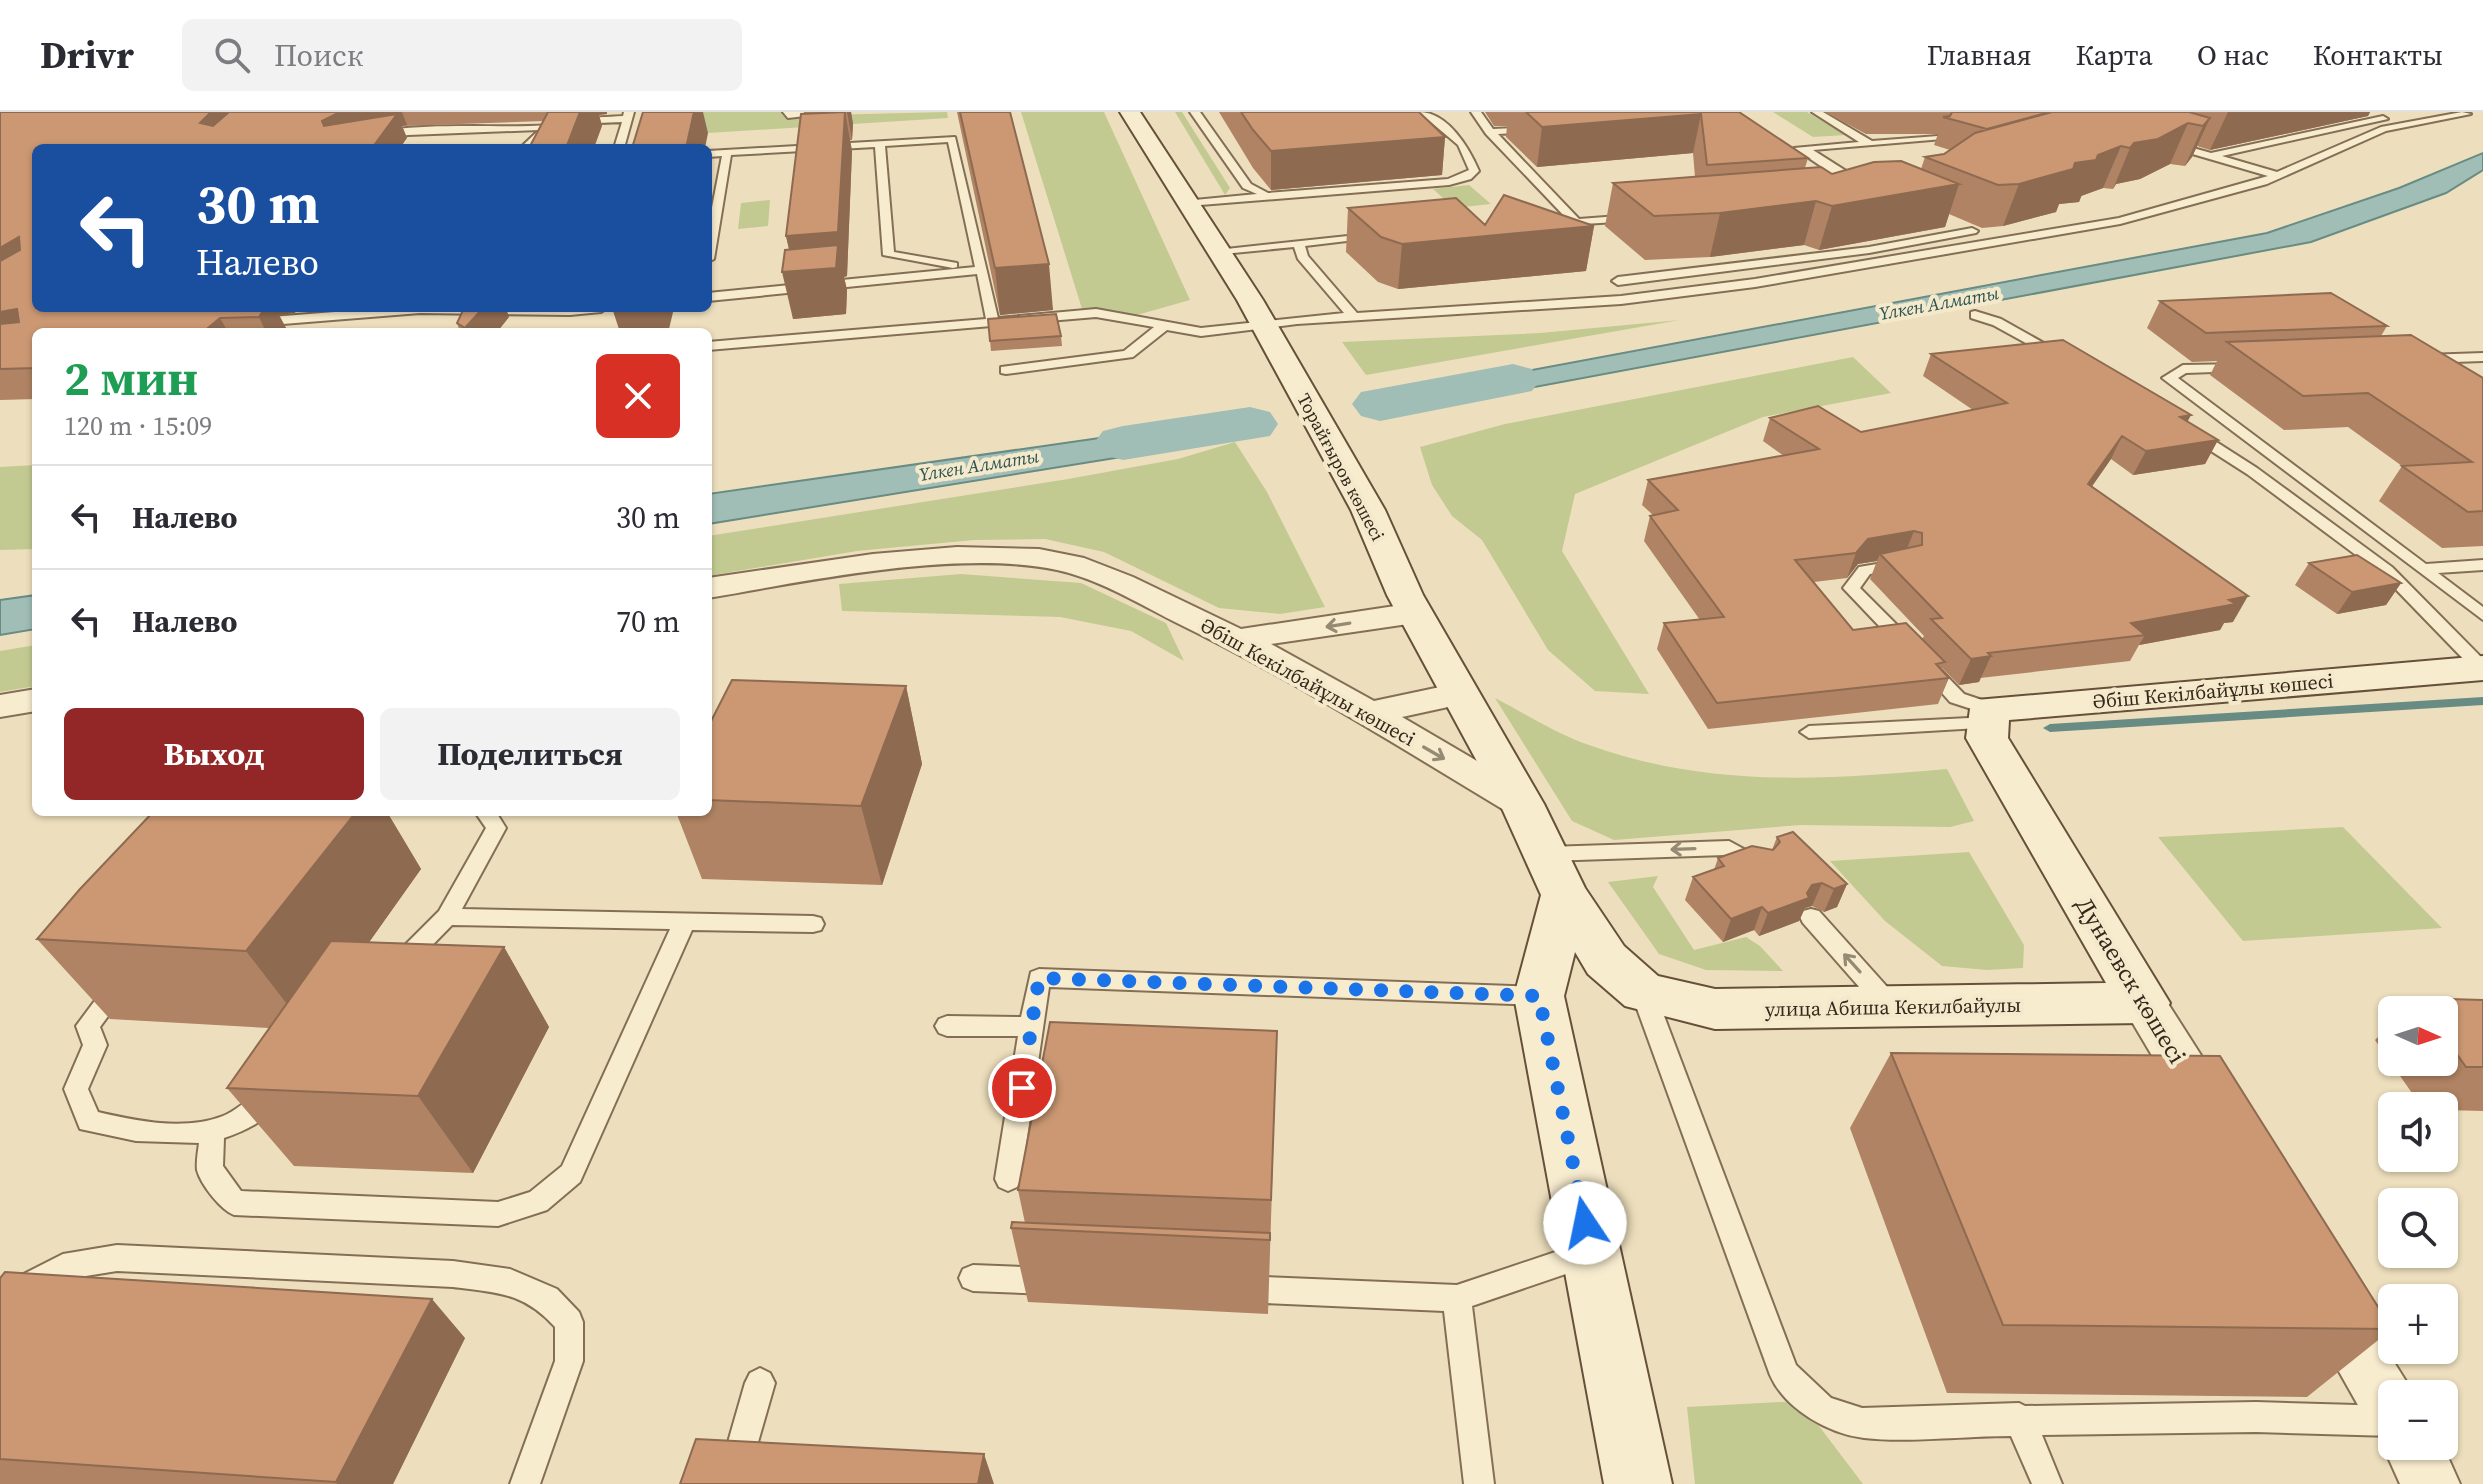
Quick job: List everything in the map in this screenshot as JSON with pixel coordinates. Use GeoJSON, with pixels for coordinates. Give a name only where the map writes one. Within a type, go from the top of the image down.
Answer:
{"type":"FeatureCollection","features":[{"type":"Feature","properties":{"kind":"street","name":"Торайғыров көшесі"},"geometry":{"type":"LineString","coordinates":[[1130,112],[1218,256],[1356,512],[1522,804],[1606,960],[1643,992]]}},
{"type":"Feature","properties":{"kind":"street","name":"Әбіш Кекілбайұлы көшесі"},"geometry":{"type":"LineString","coordinates":[[712,587],[833,570],[969,556],[1042,559],[1104,575],[1240,639],[1522,804]]}},
{"type":"Feature","properties":{"kind":"street"},"geometry":{"type":"LineString","coordinates":[[1240,639],[1410,604]]}},
{"type":"Feature","properties":{"kind":"street","name":"Әбіш Кекілбайұлы көшесі"},"geometry":{"type":"LineString","coordinates":[[1992,729],[2482,668]]}},
{"type":"Feature","properties":{"kind":"street"},"geometry":{"type":"LineString","coordinates":[[1366,714],[1459,694]]}},
{"type":"Feature","properties":{"kind":"street"},"geometry":{"type":"LineString","coordinates":[[0,706],[32,701]]}},
{"type":"Feature","properties":{"kind":"street","name":"Дунаевск көшесі"},"geometry":{"type":"LineString","coordinates":[[1992,729],[2144,1003],[2230,1144]]}},
{"type":"Feature","properties":{"kind":"street"},"geometry":{"type":"LineString","coordinates":[[1557,874],[1539,996],[1638,1484]]}},
{"type":"Feature","properties":{"kind":"street","name":"улица Абиша Кекилбайулы"},"geometry":{"type":"LineString","coordinates":[[1643,992],[1715,1009],[1893,1009],[2144,1003]]}},
{"type":"Feature","properties":{"kind":"street"},"geometry":{"type":"LineString","coordinates":[[2311,1277],[2378,1387]]}},
{"type":"Feature","properties":{"kind":"street"},"geometry":{"type":"LineString","coordinates":[[2419,1460],[2431,1484]]}},
{"type":"Feature","properties":{"kind":"lane"},"geometry":{"type":"LineString","coordinates":[[788,112],[788,115],[835,112]]}},
{"type":"Feature","properties":{"kind":"lane"},"geometry":{"type":"LineString","coordinates":[[1195,112],[1247,186],[1260,191],[1265,197]]}},
{"type":"Feature","properties":{"kind":"lane"},"geometry":{"type":"LineString","coordinates":[[1188,203],[1449,182],[1467,177],[1474,171],[1462,144],[1424,112]]}},
{"type":"Feature","properties":{"kind":"lane"},"geometry":{"type":"LineString","coordinates":[[1476,112],[1489,132],[1577,223]]}},
{"type":"Feature","properties":{"kind":"lane"},"geometry":{"type":"LineString","coordinates":[[1817,112],[1870,144]]}},
{"type":"Feature","properties":{"kind":"lane"},"geometry":{"type":"LineString","coordinates":[[2211,156],[2358,123],[2427,112]]}},
{"type":"Feature","properties":{"kind":"lane"},"geometry":{"type":"LineString","coordinates":[[712,346],[1096,313],[1201,332],[1261,338],[1354,317],[1621,300],[1755,283],[1999,243],[2151,213],[2212,198],[2276,175],[2384,129],[2466,114],[2462,112]]}},
{"type":"Feature","properties":{"kind":"lane"},"geometry":{"type":"LineString","coordinates":[[346,144],[381,136],[546,127],[628,115],[620,144]]}},
{"type":"Feature","properties":{"kind":"lane"},"geometry":{"type":"LineString","coordinates":[[528,144],[534,134],[546,127]]}},
{"type":"Feature","properties":{"kind":"lane"},"geometry":{"type":"LineString","coordinates":[[1489,132],[1550,129]]}},
{"type":"Feature","properties":{"kind":"lane"},"geometry":{"type":"LineString","coordinates":[[712,154],[952,139],[993,321]]}},
{"type":"Feature","properties":{"kind":"lane"},"geometry":{"type":"LineString","coordinates":[[1792,149],[1938,139]]}},
{"type":"Feature","properties":{"kind":"lane"},"geometry":{"type":"LineString","coordinates":[[2157,141],[2276,175]]}},
{"type":"Feature","properties":{"kind":"lane"},"geometry":{"type":"LineString","coordinates":[[880,144],[889,255],[981,270]]}},
{"type":"Feature","properties":{"kind":"lane"},"geometry":{"type":"LineString","coordinates":[[1804,148],[1847,179],[1873,190],[1849,197]]}},
{"type":"Feature","properties":{"kind":"lane"},"geometry":{"type":"LineString","coordinates":[[712,237],[727,153]]}},
{"type":"Feature","properties":{"kind":"lane"},"geometry":{"type":"LineString","coordinates":[[1540,225],[1639,218]]}},
{"type":"Feature","properties":{"kind":"lane"},"geometry":{"type":"LineString","coordinates":[[1945,220],[1999,243]]}},
{"type":"Feature","properties":{"kind":"lane"},"geometry":{"type":"LineString","coordinates":[[1618,281],[1869,250],[1972,231]]}},
{"type":"Feature","properties":{"kind":"lane"},"geometry":{"type":"LineString","coordinates":[[1218,256],[1299,245],[1312,239],[1391,233]]}},
{"type":"Feature","properties":{"kind":"lane"},"geometry":{"type":"LineString","coordinates":[[1299,245],[1302,257],[1354,317]]}},
{"type":"Feature","properties":{"kind":"lane"},"geometry":{"type":"LineString","coordinates":[[712,297],[981,270]]}},
{"type":"Feature","properties":{"kind":"lane"},"geometry":{"type":"LineString","coordinates":[[248,323],[374,312]]}},
{"type":"Feature","properties":{"kind":"lane"},"geometry":{"type":"LineString","coordinates":[[520,312],[570,314]]}},
{"type":"Feature","properties":{"kind":"lane"},"geometry":{"type":"LineString","coordinates":[[1975,315],[1997,322],[2080,367]]}},
{"type":"Feature","properties":{"kind":"lane"},"geometry":{"type":"LineString","coordinates":[[1006,370],[1128,354],[1164,326]]}},
{"type":"Feature","properties":{"kind":"lane"},"geometry":{"type":"LineString","coordinates":[[2404,360],[2483,357]]}},
{"type":"Feature","properties":{"kind":"lane"},"geometry":{"type":"LineString","coordinates":[[2262,366],[2183,369],[2169,378],[2483,615]]}},
{"type":"Feature","properties":{"kind":"lane"},"geometry":{"type":"LineString","coordinates":[[2175,422],[2252,471],[2386,570],[2482,668]]}},
{"type":"Feature","properties":{"kind":"lane"},"geometry":{"type":"LineString","coordinates":[[1905,564],[1865,570],[1851,588],[1957,698],[1992,729]]}},
{"type":"Feature","properties":{"kind":"lane"},"geometry":{"type":"LineString","coordinates":[[2422,569],[2483,565]]}},
{"type":"Feature","properties":{"kind":"lane"},"geometry":{"type":"LineString","coordinates":[[1809,732],[1992,729]]}},
{"type":"Feature","properties":{"kind":"lane"},"geometry":{"type":"LineString","coordinates":[[388,976],[447,917],[496,828],[488,816]]}},
{"type":"Feature","properties":{"kind":"lane"},"geometry":{"type":"LineString","coordinates":[[1557,874],[1729,848],[1757,865]]}},
{"type":"Feature","properties":{"kind":"lane"},"geometry":{"type":"LineString","coordinates":[[447,917],[813,924]]}},
{"type":"Feature","properties":{"kind":"lane"},"geometry":{"type":"LineString","coordinates":[[1811,917],[1893,1009]]}},
{"type":"Feature","properties":{"kind":"lane"},"geometry":{"type":"LineString","coordinates":[[212,1132],[210,1169],[234,1203],[498,1214],[538,1202],[571,1174],[684,922]]}},
{"type":"Feature","properties":{"kind":"lane"},"geometry":{"type":"LineString","coordinates":[[133,965],[88,1026],[95,1045],[76,1089],[89,1121],[154,1135],[212,1132],[255,1113],[286,1081]]}},
{"type":"Feature","properties":{"kind":"lane"},"geometry":{"type":"LineString","coordinates":[[1008,1179],[1039,978],[1539,996]]}},
{"type":"Feature","properties":{"kind":"lane"},"geometry":{"type":"LineString","coordinates":[[1643,992],[1785,1375],[1822,1410],[1862,1423],[2019,1418],[2256,1417],[2378,1421]]}},
{"type":"Feature","properties":{"kind":"lane"},"geometry":{"type":"LineString","coordinates":[[947,1026],[1031,1027]]}},
{"type":"Feature","properties":{"kind":"lane"},"geometry":{"type":"LineString","coordinates":[[1210,1288],[1457,1298],[1592,1253]]}},
{"type":"Feature","properties":{"kind":"lane"},"geometry":{"type":"LineString","coordinates":[[0,1301],[63,1267],[117,1258],[453,1274],[510,1282],[547,1298],[569,1322],[569,1361],[525,1484]]}},
{"type":"Feature","properties":{"kind":"lane"},"geometry":{"type":"LineString","coordinates":[[973,1278],[1068,1282]]}},
{"type":"Feature","properties":{"kind":"lane"},"geometry":{"type":"LineString","coordinates":[[1457,1298],[1479,1484]]}},
{"type":"Feature","properties":{"kind":"lane"},"geometry":{"type":"LineString","coordinates":[[731,1484],[760,1383]]}},
{"type":"Feature","properties":{"kind":"lane"},"geometry":{"type":"LineString","coordinates":[[2019,1418],[2047,1484]]}},
{"type":"Feature","properties":{"kind":"green space"},"geometry":{"type":"Polygon","coordinates":[[[655,112],[782,112],[783,116],[947,112],[948,118],[644,137],[655,112]]]}},
{"type":"Feature","properties":{"kind":"green space"},"geometry":{"type":"Polygon","coordinates":[[[1021,112],[1104,112],[1190,300],[1137,315],[1082,309],[1021,112]]]}},
{"type":"Feature","properties":{"kind":"green space"},"geometry":{"type":"Polygon","coordinates":[[[1175,112],[1182,112],[1230,188],[1225,195],[1175,112]]]}},
{"type":"Feature","properties":{"kind":"green space"},"geometry":{"type":"Polygon","coordinates":[[[1773,112],[1807,112],[1846,135],[1813,137],[1773,112]]]}},
{"type":"Feature","properties":{"kind":"green space"},"geometry":{"type":"Polygon","coordinates":[[[1469,185],[1491,204],[1454,208],[1433,189],[1469,185]]]}},
{"type":"Feature","properties":{"kind":"green space"},"geometry":{"type":"Polygon","coordinates":[[[770,200],[768,226],[738,229],[741,203],[770,200]]]}},
{"type":"Feature","properties":{"kind":"green space"},"geometry":{"type":"Polygon","coordinates":[[[1680,320],[1366,375],[1342,342],[1540,333],[1680,320]]]}},
{"type":"Feature","properties":{"kind":"green space"},"geometry":{"type":"Polygon","coordinates":[[[1853,357],[1891,393],[1763,417],[1575,494],[1562,551],[1649,694],[1595,691],[1548,650],[1482,540],[1452,516],[1432,485],[1420,447],[1505,424],[1853,357]]]}},
{"type":"Feature","properties":{"kind":"green space"},"geometry":{"type":"Polygon","coordinates":[[[1235,442],[1267,492],[1325,607],[1280,614],[1219,608],[1104,552],[1045,539],[974,540],[857,551],[712,575],[712,535],[1178,459],[1235,442]]]}},
{"type":"Feature","properties":{"kind":"green space"},"geometry":{"type":"Polygon","coordinates":[[[32,465],[32,549],[0,550],[0,467],[32,465]]]}},
{"type":"Feature","properties":{"kind":"green space"},"geometry":{"type":"Polygon","coordinates":[[[961,574],[1081,583],[1166,623],[1184,661],[1131,631],[1060,617],[842,611],[839,584],[961,574]]]}},
{"type":"Feature","properties":{"kind":"green space"},"geometry":{"type":"Polygon","coordinates":[[[32,646],[32,687],[0,692],[0,651],[32,646]]]}},
{"type":"Feature","properties":{"kind":"green space"},"geometry":{"type":"Polygon","coordinates":[[[1495,698],[1577,740],[1634,759],[1678,768],[1722,774],[1810,778],[1947,769],[1974,821],[1950,827],[1801,825],[1614,840],[1572,821],[1495,698]]]}},
{"type":"Feature","properties":{"kind":"green space"},"geometry":{"type":"Polygon","coordinates":[[[2343,827],[2442,928],[2243,941],[2158,837],[2343,827]]]}},
{"type":"Feature","properties":{"kind":"green space"},"geometry":{"type":"Polygon","coordinates":[[[1969,852],[2024,945],[2023,968],[1987,970],[1942,966],[1885,921],[1830,861],[1969,852]]]}},
{"type":"Feature","properties":{"kind":"green space"},"geometry":{"type":"Polygon","coordinates":[[[1658,876],[1653,887],[1694,950],[1746,937],[1760,946],[1783,971],[1706,970],[1659,954],[1608,882],[1658,876]]]}},
{"type":"Feature","properties":{"kind":"green space"},"geometry":{"type":"Polygon","coordinates":[[[1800,1401],[1863,1484],[1695,1484],[1687,1407],[1800,1401]]]}},
{"type":"Feature","properties":{"kind":"water"},"geometry":{"type":"Polygon","coordinates":[[[2483,153],[2483,170],[2446,193],[2311,242],[1444,404],[1407,399],[1468,382],[2267,233],[2399,188],[2483,153]]]}},
{"type":"Feature","properties":{"kind":"water"},"geometry":{"type":"Polygon","coordinates":[[[1197,424],[1231,427],[1208,443],[712,523],[712,493],[1197,424]]]}},
{"type":"Feature","properties":{"kind":"water"},"geometry":{"type":"Polygon","coordinates":[[[32,596],[32,630],[0,635],[0,600],[32,596]]]}},
{"type":"Feature","properties":{"kind":"building"},"geometry":{"type":"Polygon","coordinates":[[[0,112],[211,112],[200,123],[213,126],[229,112],[340,112],[322,121],[324,126],[397,114],[375,144],[32,144],[32,312],[262,312],[259,317],[220,318],[208,328],[32,328],[32,368],[0,369],[0,324],[19,322],[17,309],[0,312],[0,261],[20,250],[19,237],[0,248],[0,112]]]}},
{"type":"Feature","properties":{"kind":"building"},"geometry":{"type":"Polygon","coordinates":[[[548,112],[580,112],[568,144],[531,144],[548,112]]]}},
{"type":"Feature","properties":{"kind":"building"},"geometry":{"type":"Polygon","coordinates":[[[643,112],[694,112],[687,144],[633,144],[643,112]]]}},
{"type":"Feature","properties":{"kind":"building"},"geometry":{"type":"Polygon","coordinates":[[[845,112],[838,232],[786,236],[801,114],[845,112]]]}},
{"type":"Feature","properties":{"kind":"building"},"geometry":{"type":"Polygon","coordinates":[[[960,112],[1010,112],[1049,264],[995,268],[960,112]]]}},
{"type":"Feature","properties":{"kind":"building"},"geometry":{"type":"Polygon","coordinates":[[[1241,112],[1419,112],[1445,137],[1271,151],[1241,112]]]}},
{"type":"Feature","properties":{"kind":"building"},"geometry":{"type":"Polygon","coordinates":[[[1526,112],[1739,112],[1808,158],[1707,165],[1701,114],[1542,127],[1526,112]]]}},
{"type":"Feature","properties":{"kind":"building"},"geometry":{"type":"Polygon","coordinates":[[[1952,112],[2050,112],[1987,129],[1943,117],[1950,116],[1952,112]]]}},
{"type":"Feature","properties":{"kind":"building"},"geometry":{"type":"Polygon","coordinates":[[[2052,112],[2189,112],[2210,118],[2203,126],[2188,123],[2158,139],[2134,143],[2130,148],[2121,146],[2098,155],[2096,160],[2075,163],[2073,169],[2019,184],[1998,185],[1925,157],[1944,154],[1975,133],[2052,112]]]}},
{"type":"Feature","properties":{"kind":"building"},"geometry":{"type":"Polygon","coordinates":[[[1901,161],[1959,184],[1832,206],[1816,201],[1720,213],[1654,216],[1613,183],[1821,167],[1832,174],[1874,162],[1901,161]]]}},
{"type":"Feature","properties":{"kind":"building"},"geometry":{"type":"Polygon","coordinates":[[[1504,195],[1594,226],[1402,244],[1381,237],[1348,208],[1456,198],[1485,225],[1504,195]]]}},
{"type":"Feature","properties":{"kind":"building"},"geometry":{"type":"Polygon","coordinates":[[[838,245],[836,268],[782,272],[785,250],[838,245]]]}},
{"type":"Feature","properties":{"kind":"building"},"geometry":{"type":"Polygon","coordinates":[[[2331,293],[2387,326],[2206,333],[2160,301],[2331,293]]]}},
{"type":"Feature","properties":{"kind":"building"},"geometry":{"type":"Polygon","coordinates":[[[462,312],[479,312],[465,328],[457,323],[462,312]]]}},
{"type":"Feature","properties":{"kind":"building"},"geometry":{"type":"Polygon","coordinates":[[[1056,314],[1061,336],[990,341],[988,319],[1056,314]]]}},
{"type":"Feature","properties":{"kind":"building"},"geometry":{"type":"Polygon","coordinates":[[[2411,335],[2483,378],[2483,511],[2468,512],[2402,466],[2472,462],[2368,393],[2303,396],[2227,342],[2411,335]]]}},
{"type":"Feature","properties":{"kind":"building"},"geometry":{"type":"Polygon","coordinates":[[[2063,340],[2191,415],[2180,417],[2218,440],[2146,451],[2122,436],[2088,484],[2248,596],[2229,600],[2236,604],[2131,623],[2145,635],[1988,653],[1991,656],[1971,659],[1931,619],[1942,618],[1880,554],[1922,545],[1922,533],[1914,531],[1868,539],[1856,553],[1795,560],[1853,630],[1906,623],[1945,662],[1936,664],[1949,678],[1717,703],[1664,623],[1724,617],[1650,516],[1678,510],[1648,480],[1819,449],[1770,418],[1818,406],[1861,432],[2007,403],[1931,354],[2063,340]]]}},
{"type":"Feature","properties":{"kind":"building"},"geometry":{"type":"Polygon","coordinates":[[[2357,555],[2401,583],[2352,592],[2309,563],[2357,555]]]}},
{"type":"Feature","properties":{"kind":"building"},"geometry":{"type":"Polygon","coordinates":[[[732,680],[906,686],[861,806],[712,800],[712,719],[732,680]]]}},
{"type":"Feature","properties":{"kind":"building"},"geometry":{"type":"Polygon","coordinates":[[[149,816],[353,816],[246,951],[37,939],[149,816]]]}},
{"type":"Feature","properties":{"kind":"building"},"geometry":{"type":"Polygon","coordinates":[[[1793,832],[1847,884],[1834,889],[1822,883],[1812,885],[1807,893],[1809,898],[1768,913],[1762,907],[1731,919],[1693,877],[1724,866],[1718,858],[1752,846],[1773,850],[1780,842],[1777,837],[1793,832]]]}},
{"type":"Feature","properties":{"kind":"building"},"geometry":{"type":"Polygon","coordinates":[[[331,941],[504,947],[418,1096],[227,1088],[331,941]]]}},
{"type":"Feature","properties":{"kind":"building"},"geometry":{"type":"Polygon","coordinates":[[[2458,999],[2483,1000],[2483,1067],[2466,1067],[2458,1056],[2458,999]]]}},
{"type":"Feature","properties":{"kind":"building"},"geometry":{"type":"Polygon","coordinates":[[[1050,1022],[1277,1031],[1271,1200],[1018,1190],[1050,1022]]]}},
{"type":"Feature","properties":{"kind":"building"},"geometry":{"type":"Polygon","coordinates":[[[1891,1053],[2220,1056],[2378,1307],[2378,1329],[2003,1325],[1891,1053]]]}},
{"type":"Feature","properties":{"kind":"building"},"geometry":{"type":"Polygon","coordinates":[[[1012,1222],[1270,1233],[1270,1240],[1011,1228],[1012,1222]]]}},
{"type":"Feature","properties":{"kind":"building"},"geometry":{"type":"Polygon","coordinates":[[[5,1272],[432,1299],[336,1482],[0,1459],[0,1278],[5,1272]]]}},
{"type":"Feature","properties":{"kind":"building"},"geometry":{"type":"Polygon","coordinates":[[[696,1439],[984,1454],[978,1484],[680,1484],[696,1439]]]}},
{"type":"Feature","properties":{"kind":"waterway","name":"Үлкен Алматы"},"geometry":{"type":"LineString","coordinates":[[1380,404],[1513,380]]}},
{"type":"Feature","properties":{"kind":"waterway","name":"Үлкен Алматы"},"geometry":{"type":"LineString","coordinates":[[1123,443],[1250,424]]}},
{"type":"Feature","properties":{"kind":"waterway"},"geometry":{"type":"LineString","coordinates":[[2050,728],[2483,701]]}},
{"type":"Feature","properties":{"kind":"route"},"geometry":{"type":"LineString","coordinates":[[1022,1088],[1039,978],[1539,996],[1585,1223]]}}]}
